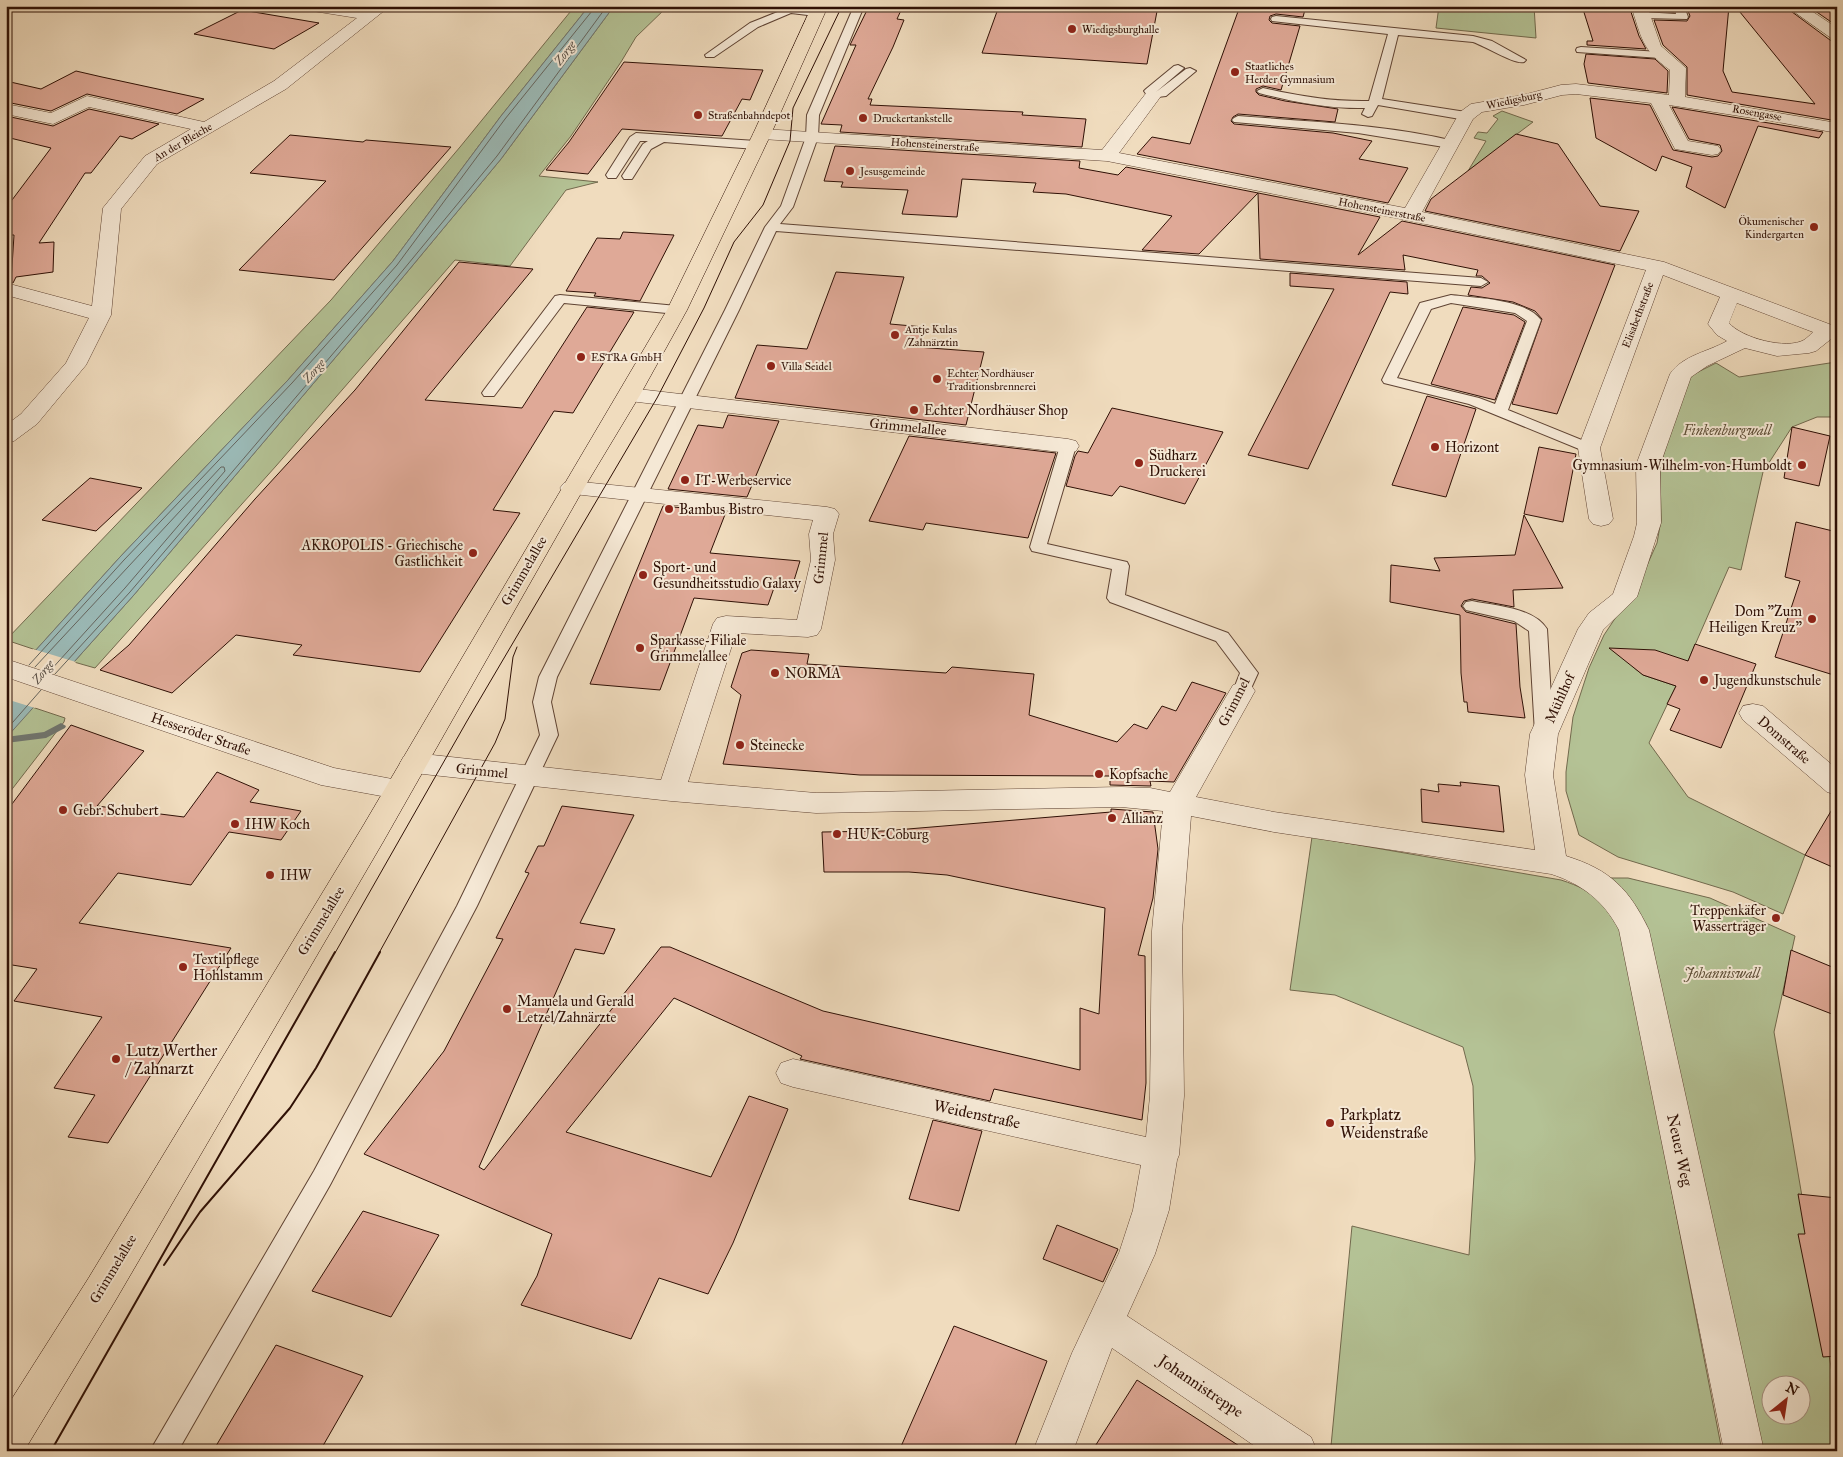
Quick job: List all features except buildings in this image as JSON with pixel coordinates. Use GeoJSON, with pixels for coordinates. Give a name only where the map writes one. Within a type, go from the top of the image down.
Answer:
{"type":"FeatureCollection","features":[{"type":"Feature","properties":{"kind":"main road","name":"Grimmelallee"},"geometry":{"type":"LineString","coordinates":[[6,1444],[101,1291],[406,776],[572,488],[629,395],[677,310],[819,8]]}},
{"type":"Feature","properties":{"kind":"street"},"geometry":{"type":"LineString","coordinates":[[313,6],[377,11]]}},
{"type":"Feature","properties":{"kind":"street"},"geometry":{"type":"LineString","coordinates":[[1793,6],[1837,35]]}},
{"type":"Feature","properties":{"kind":"street"},"geometry":{"type":"LineString","coordinates":[[1641,10],[1653,47],[1660,55],[1678,68],[1677,100]]}},
{"type":"Feature","properties":{"kind":"street","name":"An der Bleiche"},"geometry":{"type":"LineString","coordinates":[[6,436],[29,419],[75,365],[101,315],[112,208],[151,160],[280,85],[377,11]]}},
{"type":"Feature","properties":{"kind":"street","name":"Wiedigsburg"},"geometry":{"type":"LineString","coordinates":[[1466,116],[1477,108],[1524,100],[1561,90],[1576,89],[1677,100]]}},
{"type":"Feature","properties":{"kind":"street"},"geometry":{"type":"LineString","coordinates":[[1107,156],[1153,96]]}},
{"type":"Feature","properties":{"kind":"street"},"geometry":{"type":"LineString","coordinates":[[1657,98],[1681,145],[1712,150]]}},
{"type":"Feature","properties":{"kind":"street","name":"Rosengasse"},"geometry":{"type":"LineString","coordinates":[[1677,100],[1837,128]]}},
{"type":"Feature","properties":{"kind":"street"},"geometry":{"type":"LineString","coordinates":[[6,109],[53,119],[87,101],[208,128]]}},
{"type":"Feature","properties":{"kind":"street"},"geometry":{"type":"LineString","coordinates":[[1411,215],[1466,116]]}},
{"type":"Feature","properties":{"kind":"street","name":"Hohensteinerstraße"},"geometry":{"type":"LineString","coordinates":[[759,139],[812,137],[1107,156],[1411,215],[1657,266]]}},
{"type":"Feature","properties":{"kind":"street","name":"Elisabethstraße"},"geometry":{"type":"LineString","coordinates":[[1589,448],[1657,266],[1832,332]]}},
{"type":"Feature","properties":{"kind":"street"},"geometry":{"type":"LineString","coordinates":[[6,288],[101,315]]}},
{"type":"Feature","properties":{"kind":"street"},"geometry":{"type":"LineString","coordinates":[[1732,295],[1718,324],[1724,331],[1742,341],[1777,350],[1809,346],[1832,332]]}},
{"type":"Feature","properties":{"kind":"street","name":"Mühlhof"},"geometry":{"type":"LineString","coordinates":[[1566,867],[1539,775],[1544,734],[1591,629],[1598,619],[1624,596],[1638,551],[1646,536],[1649,522],[1648,465],[1681,374],[1699,361],[1727,350],[1742,341]]}},
{"type":"Feature","properties":{"kind":"street","name":"Grimmelallee"},"geometry":{"type":"LineString","coordinates":[[629,395],[1068,446]]}},
{"type":"Feature","properties":{"kind":"street"},"geometry":{"type":"LineString","coordinates":[[1589,448],[1601,519]]}},
{"type":"Feature","properties":{"kind":"street","name":"Grimmel"},"geometry":{"type":"LineString","coordinates":[[572,488],[828,514],[821,534],[823,560],[808,629],[726,624],[671,791]]}},
{"type":"Feature","properties":{"kind":"street","name":"Hesseröder Straße"},"geometry":{"type":"LineString","coordinates":[[6,668],[331,778],[406,776]]}},
{"type":"Feature","properties":{"kind":"street","name":"Grimmel"},"geometry":{"type":"LineString","coordinates":[[1178,803],[1242,691]]}},
{"type":"Feature","properties":{"kind":"street","name":"Domstraße"},"geometry":{"type":"LineString","coordinates":[[1753,713],[1837,785]]}},
{"type":"Feature","properties":{"kind":"street","name":"Grimmel"},"geometry":{"type":"LineString","coordinates":[[406,776],[530,776],[671,791],[816,803],[864,804],[1120,797],[1150,798],[1274,822],[1566,867]]}},
{"type":"Feature","properties":{"kind":"street"},"geometry":{"type":"LineString","coordinates":[[1053,1451],[1091,1353],[1126,1280],[1146,1231],[1162,1155],[1167,1096],[1167,931],[1178,803]]}},
{"type":"Feature","properties":{"kind":"street","name":"Neuer Weg"},"geometry":{"type":"LineString","coordinates":[[1566,867],[1600,883],[1613,894],[1626,912],[1634,930],[1744,1451]]}},
{"type":"Feature","properties":{"kind":"street","name":"Weidenstraße"},"geometry":{"type":"LineString","coordinates":[[793,1073],[1162,1155]]}},
{"type":"Feature","properties":{"kind":"street","name":"Johannistreppe"},"geometry":{"type":"LineString","coordinates":[[1105,1322],[1297,1451]]}},
{"type":"Feature","properties":{"kind":"lane"},"geometry":{"type":"LineString","coordinates":[[163,1451],[322,1178],[467,906],[530,776],[549,735],[549,726],[542,707],[542,693],[548,678],[574,622],[640,495],[649,472],[771,227],[787,207],[812,137],[813,115],[858,6]]}},
{"type":"Feature","properties":{"kind":"lane"},"geometry":{"type":"LineString","coordinates":[[1641,10],[1684,17],[1679,6]]}},
{"type":"Feature","properties":{"kind":"lane"},"geometry":{"type":"LineString","coordinates":[[710,56],[754,25],[790,10],[819,8]]}},
{"type":"Feature","properties":{"kind":"lane"},"geometry":{"type":"LineString","coordinates":[[1276,20],[1481,41],[1520,60]]}},
{"type":"Feature","properties":{"kind":"lane"},"geometry":{"type":"LineString","coordinates":[[1360,131],[1374,102],[1394,32]]}},
{"type":"Feature","properties":{"kind":"lane"},"geometry":{"type":"LineString","coordinates":[[1581,50],[1660,55]]}},
{"type":"Feature","properties":{"kind":"lane"},"geometry":{"type":"LineString","coordinates":[[1178,68],[1150,91],[1153,96],[1162,94],[1190,71]]}},
{"type":"Feature","properties":{"kind":"lane"},"geometry":{"type":"LineString","coordinates":[[1263,91],[1290,98],[1344,105],[1374,102],[1466,116]]}},
{"type":"Feature","properties":{"kind":"lane"},"geometry":{"type":"LineString","coordinates":[[1238,120],[1360,131],[1419,138],[1450,144]]}},
{"type":"Feature","properties":{"kind":"lane"},"geometry":{"type":"LineString","coordinates":[[612,175],[636,137],[660,139],[759,139]]}},
{"type":"Feature","properties":{"kind":"lane"},"geometry":{"type":"LineString","coordinates":[[628,176],[647,147],[660,139]]}},
{"type":"Feature","properties":{"kind":"lane"},"geometry":{"type":"LineString","coordinates":[[771,227],[1481,282]]}},
{"type":"Feature","properties":{"kind":"lane"},"geometry":{"type":"LineString","coordinates":[[489,393],[560,299],[677,310]]}},
{"type":"Feature","properties":{"kind":"lane"},"geometry":{"type":"LineString","coordinates":[[1500,412],[1534,320],[1519,310],[1490,304],[1451,299],[1425,306],[1389,380],[1474,401],[1500,412],[1589,448]]}},
{"type":"Feature","properties":{"kind":"lane","name":"Grimmel"},"geometry":{"type":"LineString","coordinates":[[1068,446],[1038,547],[1121,566],[1116,598],[1222,637],[1249,673],[1242,691]]}},
{"type":"Feature","properties":{"kind":"lane"},"geometry":{"type":"LineString","coordinates":[[1472,606],[1520,617],[1538,629],[1544,734]]}},
{"type":"Feature","properties":{"kind":"green space"},"geometry":{"type":"Polygon","coordinates":[[[575,6],[589,6],[501,116],[393,261],[288,380],[120,557],[36,650],[6,640],[331,300],[460,147],[575,6]]]}},
{"type":"Feature","properties":{"kind":"green space"},"geometry":{"type":"Polygon","coordinates":[[[614,6],[668,6],[636,37],[571,136],[539,176],[598,182],[566,190],[510,266],[455,260],[276,466],[95,668],[74,662],[133,596],[501,159],[614,6]]]}},
{"type":"Feature","properties":{"kind":"green space"},"geometry":{"type":"Polygon","coordinates":[[[1439,6],[1534,6],[1536,38],[1436,28],[1439,6]]]}},
{"type":"Feature","properties":{"kind":"green space"},"geometry":{"type":"Polygon","coordinates":[[[1502,111],[1533,122],[1468,171],[1486,141],[1474,138],[1478,132],[1487,133],[1498,119],[1493,116],[1502,111]]]}},
{"type":"Feature","properties":{"kind":"green space","name":"Finkenburgwall"},"geometry":{"type":"Polygon","coordinates":[[[1836,362],[1837,417],[1817,417],[1792,427],[1763,472],[1741,570],[1729,567],[1688,661],[1631,659],[1633,667],[1643,675],[1676,686],[1649,743],[1688,797],[1805,855],[1783,914],[1733,892],[1618,857],[1579,835],[1566,791],[1566,772],[1573,717],[1589,668],[1604,635],[1640,581],[1657,543],[1661,520],[1660,468],[1672,422],[1688,377],[1716,363],[1739,377],[1836,362]]]}},
{"type":"Feature","properties":{"kind":"green space"},"geometry":{"type":"Polygon","coordinates":[[[32,707],[65,718],[64,722],[6,797],[6,738],[32,707]]]}},
{"type":"Feature","properties":{"kind":"green space"},"geometry":{"type":"Polygon","coordinates":[[[1312,837],[1561,880],[1592,894],[1610,914],[1622,934],[1722,1451],[1339,1451],[1331,1446],[1352,1226],[1469,1255],[1475,1159],[1473,1086],[1463,1047],[1335,995],[1290,990],[1312,837]]]}},
{"type":"Feature","properties":{"kind":"green space","name":"Johanniswall"},"geometry":{"type":"Polygon","coordinates":[[[1610,878],[1628,878],[1710,898],[1795,936],[1774,1032],[1837,1402],[1837,1451],[1760,1451],[1646,924],[1631,902],[1610,878]]]}},
{"type":"Feature","properties":{"kind":"water","name":"Zorge"},"geometry":{"type":"Polygon","coordinates":[[[589,6],[614,6],[501,159],[133,596],[6,738],[6,683],[120,557],[288,380],[393,261],[501,116],[589,6]]]}},
{"type":"Feature","properties":{"kind":"pier"},"geometry":{"type":"Polygon","coordinates":[[[33,649],[76,662],[35,708],[6,699],[6,679],[33,649]]]}},
{"type":"Feature","properties":{"kind":"waterway"},"geometry":{"type":"LineString","coordinates":[[6,740],[46,735],[61,726]]}},
{"type":"Feature","properties":{"kind":"tram line"},"geometry":{"type":"LineString","coordinates":[[335,953],[467,721],[657,398],[704,308],[734,242],[763,205],[790,141],[793,108],[842,6]]}},
{"type":"Feature","properties":{"kind":"tram line"},"geometry":{"type":"LineString","coordinates":[[379,953],[495,743],[505,719],[513,657],[517,647]]}},
{"type":"Feature","properties":{"kind":"tram line"},"geometry":{"type":"LineString","coordinates":[[51,1451],[335,952]]}},
{"type":"Feature","properties":{"kind":"tram line"},"geometry":{"type":"LineString","coordinates":[[164,1265],[200,1212],[290,1108],[316,1068],[380,952]]}},
{"type":"Feature","properties":{"kind":"place","name":"Wiedigsburghalle"},"geometry":{"type":"Point","coordinates":[1072,29]}},
{"type":"Feature","properties":{"kind":"place","name":"Staatliches Herder Gymnasium"},"geometry":{"type":"Point","coordinates":[1235,72]}},
{"type":"Feature","properties":{"kind":"place","name":"Straßenbahndepot"},"geometry":{"type":"Point","coordinates":[698,115]}},
{"type":"Feature","properties":{"kind":"place","name":"Druckertankstelle"},"geometry":{"type":"Point","coordinates":[863,118]}},
{"type":"Feature","properties":{"kind":"place","name":"Jesusgemeinde"},"geometry":{"type":"Point","coordinates":[850,171]}},
{"type":"Feature","properties":{"kind":"place","name":"Ökumenischer Kindergarten"},"geometry":{"type":"Point","coordinates":[1814,227]}},
{"type":"Feature","properties":{"kind":"place","name":"Antje Kulas /Zahnärztin"},"geometry":{"type":"Point","coordinates":[895,335]}},
{"type":"Feature","properties":{"kind":"place","name":"ESTRA GmbH"},"geometry":{"type":"Point","coordinates":[581,357]}},
{"type":"Feature","properties":{"kind":"place","name":"Villa Seidel"},"geometry":{"type":"Point","coordinates":[771,366]}},
{"type":"Feature","properties":{"kind":"place","name":"Echter Nordhäuser Traditionsbrennerei"},"geometry":{"type":"Point","coordinates":[937,379]}},
{"type":"Feature","properties":{"kind":"place","name":"Echter Nordhäuser Shop"},"geometry":{"type":"Point","coordinates":[914,410]}},
{"type":"Feature","properties":{"kind":"place","name":"Horizont"},"geometry":{"type":"Point","coordinates":[1435,447]}},
{"type":"Feature","properties":{"kind":"place","name":"Südharz Druckerei"},"geometry":{"type":"Point","coordinates":[1139,463]}},
{"type":"Feature","properties":{"kind":"place","name":"Gymnasium-Wilhelm-von-Humboldt"},"geometry":{"type":"Point","coordinates":[1802,465]}},
{"type":"Feature","properties":{"kind":"place","name":"IT-Werbeservice"},"geometry":{"type":"Point","coordinates":[685,480]}},
{"type":"Feature","properties":{"kind":"place","name":"Bambus Bistro"},"geometry":{"type":"Point","coordinates":[669,509]}},
{"type":"Feature","properties":{"kind":"place","name":"AKROPOLIS - Griechische Gastlichkeit"},"geometry":{"type":"Point","coordinates":[473,553]}},
{"type":"Feature","properties":{"kind":"place","name":"Sport- und Gesundheitsstudio Galaxy"},"geometry":{"type":"Point","coordinates":[643,575]}},
{"type":"Feature","properties":{"kind":"place","name":"Dom \"Zum Heiligen Kreuz\""},"geometry":{"type":"Point","coordinates":[1812,619]}},
{"type":"Feature","properties":{"kind":"place","name":"Sparkasse-Filiale Grimmelallee"},"geometry":{"type":"Point","coordinates":[640,648]}},
{"type":"Feature","properties":{"kind":"place","name":"NORMA"},"geometry":{"type":"Point","coordinates":[775,673]}},
{"type":"Feature","properties":{"kind":"place","name":"Jugendkunstschule"},"geometry":{"type":"Point","coordinates":[1704,680]}},
{"type":"Feature","properties":{"kind":"place","name":"Steinecke"},"geometry":{"type":"Point","coordinates":[740,745]}},
{"type":"Feature","properties":{"kind":"place","name":"Kopfsache"},"geometry":{"type":"Point","coordinates":[1099,774]}},
{"type":"Feature","properties":{"kind":"place","name":"Gebr. Schubert"},"geometry":{"type":"Point","coordinates":[63,810]}},
{"type":"Feature","properties":{"kind":"place","name":"Allianz"},"geometry":{"type":"Point","coordinates":[1112,818]}},
{"type":"Feature","properties":{"kind":"place","name":"IHW Koch"},"geometry":{"type":"Point","coordinates":[235,824]}},
{"type":"Feature","properties":{"kind":"place","name":"HUK-Coburg"},"geometry":{"type":"Point","coordinates":[837,834]}},
{"type":"Feature","properties":{"kind":"place","name":"IHW"},"geometry":{"type":"Point","coordinates":[270,875]}},
{"type":"Feature","properties":{"kind":"place","name":"Treppenkäfer Wasserträger"},"geometry":{"type":"Point","coordinates":[1776,918]}},
{"type":"Feature","properties":{"kind":"place","name":"Textilpflege Hohlstamm"},"geometry":{"type":"Point","coordinates":[183,967]}},
{"type":"Feature","properties":{"kind":"place","name":"Manuela und Gerald Letzel/Zahnärzte"},"geometry":{"type":"Point","coordinates":[507,1009]}},
{"type":"Feature","properties":{"kind":"place","name":"Lutz Werther / Zahnarzt"},"geometry":{"type":"Point","coordinates":[116,1059]}},
{"type":"Feature","properties":{"kind":"place","name":"Parkplatz Weidenstraße"},"geometry":{"type":"Point","coordinates":[1330,1123]}}]}
